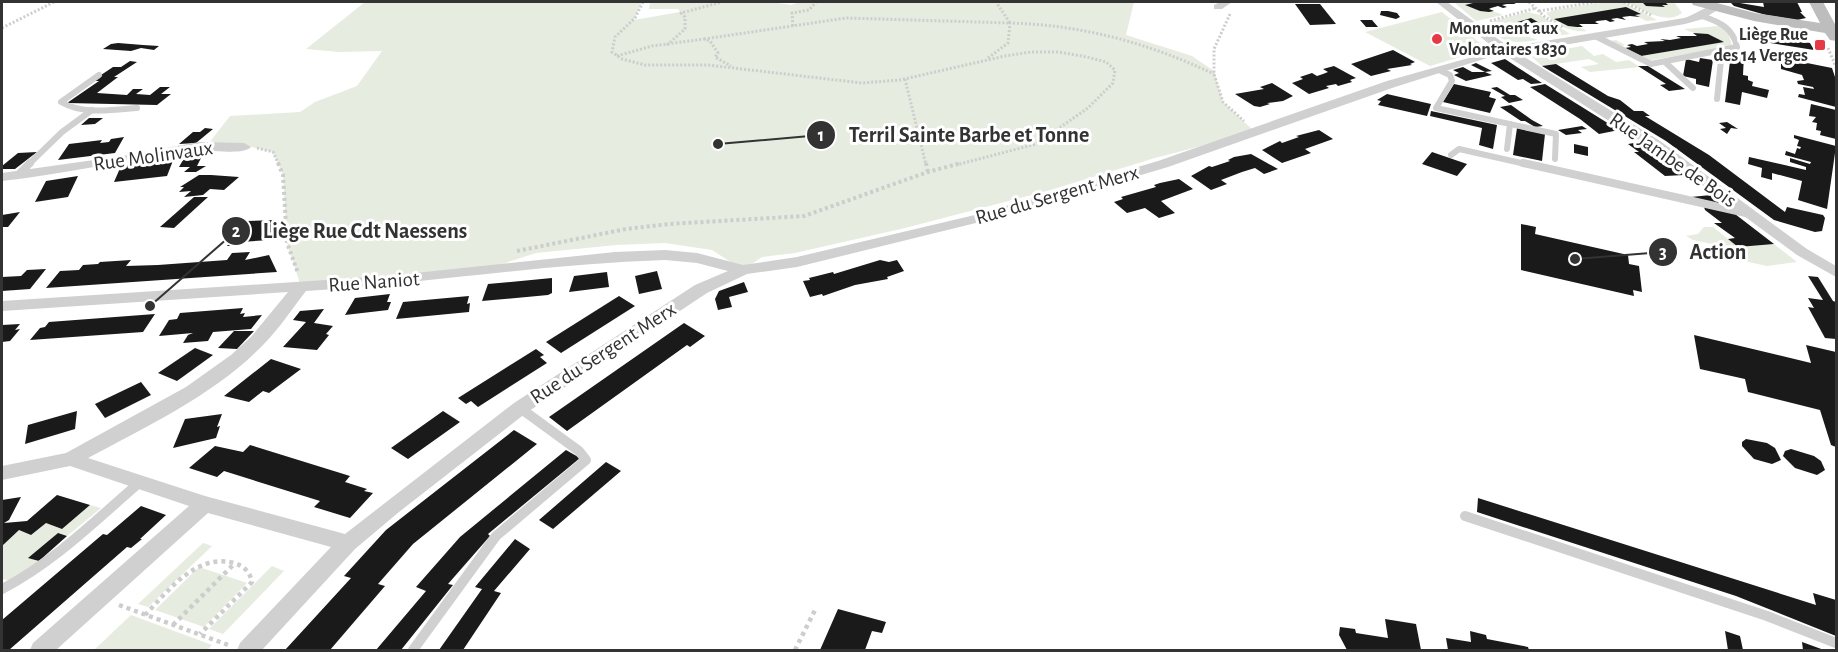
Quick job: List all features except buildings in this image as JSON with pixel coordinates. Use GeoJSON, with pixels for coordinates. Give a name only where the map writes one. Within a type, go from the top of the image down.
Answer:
{"type":"FeatureCollection","features":[{"type":"Feature","properties":{"kind":"street","name":"Rue Jambe de Bois"},"geometry":{"type":"LineString","coordinates":[[1441,2],[1507,51],[1655,144],[1802,252],[1836,272]]}},
{"type":"Feature","properties":{"kind":"street"},"geometry":{"type":"LineString","coordinates":[[1816,2],[1834,33]]}},
{"type":"Feature","properties":{"kind":"street"},"geometry":{"type":"LineString","coordinates":[[1700,9],[1715,8],[1834,33]]}},
{"type":"Feature","properties":{"kind":"street","name":"Rue du Sergent Merx"},"geometry":{"type":"LineString","coordinates":[[241,649],[348,543],[392,506],[520,408],[701,289],[743,270],[797,262],[983,217],[1162,164],[1391,84],[1485,55],[1685,21],[1700,9]]}},
{"type":"Feature","properties":{"kind":"street","name":"Rue Molinvaux"},"geometry":{"type":"LineString","coordinates":[[2,177],[122,160],[199,146],[244,147]]}},
{"type":"Feature","properties":{"kind":"street","name":"Rue Naniot"},"geometry":{"type":"LineString","coordinates":[[2,306],[471,274],[541,263],[615,257],[665,255],[697,258],[743,270]]}},
{"type":"Feature","properties":{"kind":"street"},"geometry":{"type":"LineString","coordinates":[[2,473],[70,459],[181,397],[228,366],[257,341],[301,287]]}},
{"type":"Feature","properties":{"kind":"street"},"geometry":{"type":"LineString","coordinates":[[70,459],[205,504],[348,543]]}},
{"type":"Feature","properties":{"kind":"street"},"geometry":{"type":"LineString","coordinates":[[41,651],[205,504]]}},
{"type":"Feature","properties":{"kind":"lane"},"geometry":{"type":"LineString","coordinates":[[1595,36],[1646,63],[1666,63],[1737,47],[1734,33],[1700,9]]}},
{"type":"Feature","properties":{"kind":"lane"},"geometry":{"type":"LineString","coordinates":[[1717,99],[1722,51]]}},
{"type":"Feature","properties":{"kind":"lane"},"geometry":{"type":"LineString","coordinates":[[1666,63],[1693,88]]}},
{"type":"Feature","properties":{"kind":"lane"},"geometry":{"type":"LineString","coordinates":[[1439,70],[1450,75],[1452,81],[1436,108],[1556,134],[1555,159]]}},
{"type":"Feature","properties":{"kind":"lane"},"geometry":{"type":"LineString","coordinates":[[99,75],[61,102],[64,106],[92,110],[137,108]]}},
{"type":"Feature","properties":{"kind":"lane"},"geometry":{"type":"LineString","coordinates":[[18,174],[62,132],[92,110]]}},
{"type":"Feature","properties":{"kind":"lane"},"geometry":{"type":"LineString","coordinates":[[1507,149],[1510,124]]}},
{"type":"Feature","properties":{"kind":"lane"},"geometry":{"type":"LineString","coordinates":[[1451,155],[1459,149],[1752,214]]}},
{"type":"Feature","properties":{"kind":"lane"},"geometry":{"type":"LineString","coordinates":[[413,651],[496,536],[586,460],[579,451],[520,408]]}},
{"type":"Feature","properties":{"kind":"lane"},"geometry":{"type":"LineString","coordinates":[[2,589],[17,583],[46,561],[140,482]]}},
{"type":"Feature","properties":{"kind":"lane"},"geometry":{"type":"LineString","coordinates":[[1465,516],[1767,616],[1836,644]]}},
{"type":"Feature","properties":{"kind":"path"},"geometry":{"type":"LineString","coordinates":[[2,28],[54,2]]}},
{"type":"Feature","properties":{"kind":"path"},"geometry":{"type":"LineString","coordinates":[[508,253],[569,238],[626,229],[669,224],[804,216],[928,172],[1036,144],[1077,117],[1113,83],[1115,70],[1108,63],[1066,52],[1010,53],[905,79],[874,83],[834,82],[788,72],[706,64],[669,66],[623,62],[612,52],[614,36],[633,20],[643,2]]}},
{"type":"Feature","properties":{"kind":"path"},"geometry":{"type":"LineString","coordinates":[[666,45],[685,28],[685,17],[681,13],[722,2]]}},
{"type":"Feature","properties":{"kind":"path"},"geometry":{"type":"LineString","coordinates":[[793,26],[792,13],[809,10],[816,2]]}},
{"type":"Feature","properties":{"kind":"path"},"geometry":{"type":"LineString","coordinates":[[986,60],[1008,43],[1010,23],[996,2]]}},
{"type":"Feature","properties":{"kind":"path"},"geometry":{"type":"LineString","coordinates":[[1529,2],[1551,21],[1583,39]]}},
{"type":"Feature","properties":{"kind":"path"},"geometry":{"type":"LineString","coordinates":[[1472,26],[1537,10],[1596,2]]}},
{"type":"Feature","properties":{"kind":"path"},"geometry":{"type":"LineString","coordinates":[[1223,4],[1230,16],[1214,49],[1214,74],[1223,102],[1255,132]]}},
{"type":"Feature","properties":{"kind":"path"},"geometry":{"type":"LineString","coordinates":[[617,56],[645,47],[846,18],[1051,25],[1124,38],[1181,58],[1214,74]]}},
{"type":"Feature","properties":{"kind":"path"},"geometry":{"type":"LineString","coordinates":[[704,39],[710,41],[717,53],[716,57],[734,68]]}},
{"type":"Feature","properties":{"kind":"path"},"geometry":{"type":"LineString","coordinates":[[905,79],[928,172]]}},
{"type":"Feature","properties":{"kind":"path","name":"Rue Molinvaux"},"geometry":{"type":"LineString","coordinates":[[244,147],[263,148],[273,152],[277,160],[283,175],[287,243],[297,267],[301,287]]}},
{"type":"Feature","properties":{"kind":"path"},"geometry":{"type":"LineString","coordinates":[[145,615],[198,565],[214,560],[235,563],[251,574],[252,582],[200,634]]}},
{"type":"Feature","properties":{"kind":"path"},"geometry":{"type":"LineString","coordinates":[[173,625],[235,563]]}},
{"type":"Feature","properties":{"kind":"path"},"geometry":{"type":"LineString","coordinates":[[99,597],[241,649]]}},
{"type":"Feature","properties":{"kind":"path"},"geometry":{"type":"LineString","coordinates":[[795,651],[815,610]]}},
{"type":"Feature","properties":{"kind":"shaded area"},"geometry":{"type":"Polygon","coordinates":[[[365,2],[642,2],[634,20],[680,12],[678,9],[649,9],[650,2],[771,2],[791,5],[800,2],[1134,2],[1126,35],[1192,56],[1214,71],[1223,102],[1255,132],[1155,158],[1047,191],[905,228],[795,253],[762,257],[743,270],[712,250],[665,243],[536,253],[471,274],[301,287],[287,243],[283,175],[273,152],[248,146],[209,143],[230,116],[300,112],[315,102],[357,86],[382,51],[339,52],[306,49],[365,2]]]}},
{"type":"Feature","properties":{"kind":"shaded area"},"geometry":{"type":"Polygon","coordinates":[[[1456,2],[1477,2],[1466,5],[1503,15],[1476,21],[1456,2]]]}},
{"type":"Feature","properties":{"kind":"shaded area"},"geometry":{"type":"Polygon","coordinates":[[[1607,2],[1624,3],[1657,20],[1646,21],[1635,15],[1640,14],[1556,20],[1587,31],[1582,31],[1570,30],[1559,25],[1546,13],[1554,10],[1607,2]]]}},
{"type":"Feature","properties":{"kind":"shaded area"},"geometry":{"type":"Polygon","coordinates":[[[1627,2],[1674,2],[1682,13],[1675,17],[1661,17],[1627,2]]]}},
{"type":"Feature","properties":{"kind":"shaded area"},"geometry":{"type":"Polygon","coordinates":[[[1442,12],[1487,49],[1430,66],[1365,32],[1442,12]]]}},
{"type":"Feature","properties":{"kind":"shaded area"},"geometry":{"type":"Polygon","coordinates":[[[1528,12],[1540,15],[1570,34],[1556,36],[1537,28],[1548,28],[1531,18],[1497,28],[1537,40],[1509,41],[1484,27],[1487,23],[1528,12]]]}},
{"type":"Feature","properties":{"kind":"shaded area"},"geometry":{"type":"Polygon","coordinates":[[[1719,26],[1727,28],[1732,46],[1652,60],[1648,60],[1610,41],[1616,40],[1625,45],[1622,46],[1641,56],[1723,42],[1684,29],[1719,26]]]}},
{"type":"Feature","properties":{"kind":"shaded area"},"geometry":{"type":"Polygon","coordinates":[[[1582,46],[1594,56],[1603,54],[1616,62],[1629,60],[1640,67],[1590,72],[1581,67],[1599,64],[1589,59],[1542,66],[1532,57],[1537,54],[1582,46]]]}},
{"type":"Feature","properties":{"kind":"shaded area"},"geometry":{"type":"Polygon","coordinates":[[[1704,227],[1713,227],[1738,247],[1774,244],[1797,262],[1767,266],[1712,254],[1712,244],[1686,236],[1698,234],[1704,227]]]}},
{"type":"Feature","properties":{"kind":"shaded area"},"geometry":{"type":"Polygon","coordinates":[[[90,505],[101,508],[67,536],[58,533],[29,557],[39,561],[14,581],[2,579],[2,546],[19,530],[31,535],[46,523],[62,529],[90,505]]]}},
{"type":"Feature","properties":{"kind":"shaded area"},"geometry":{"type":"Polygon","coordinates":[[[203,543],[212,546],[148,607],[138,604],[203,543]]]}},
{"type":"Feature","properties":{"kind":"shaded area"},"geometry":{"type":"Polygon","coordinates":[[[272,566],[284,571],[223,634],[209,629],[272,566]]]}},
{"type":"Feature","properties":{"kind":"shaded area"},"geometry":{"type":"Polygon","coordinates":[[[199,567],[247,583],[204,627],[155,610],[199,567]]]}},
{"type":"Feature","properties":{"kind":"shaded area"},"geometry":{"type":"Polygon","coordinates":[[[131,615],[212,645],[207,650],[94,650],[131,615]]]}},
{"type":"Feature","properties":{"kind":"place","name":"Monument aux Volontaires 1830"},"geometry":{"type":"Point","coordinates":[1437,39]}},
{"type":"Feature","properties":{"kind":"place","name":"Liège Rue des 14 Verges"},"geometry":{"type":"Point","coordinates":[1820,45]}},
{"type":"Feature","properties":{"kind":"place","name":"Terril Sainte Barbe et Tonne"},"geometry":{"type":"Point","coordinates":[718,144]}},
{"type":"Feature","properties":{"kind":"place","name":"Action"},"geometry":{"type":"Point","coordinates":[1575,259]}},
{"type":"Feature","properties":{"kind":"place","name":"Liège Rue Cdt Naessens"},"geometry":{"type":"Point","coordinates":[150,306]}}]}
